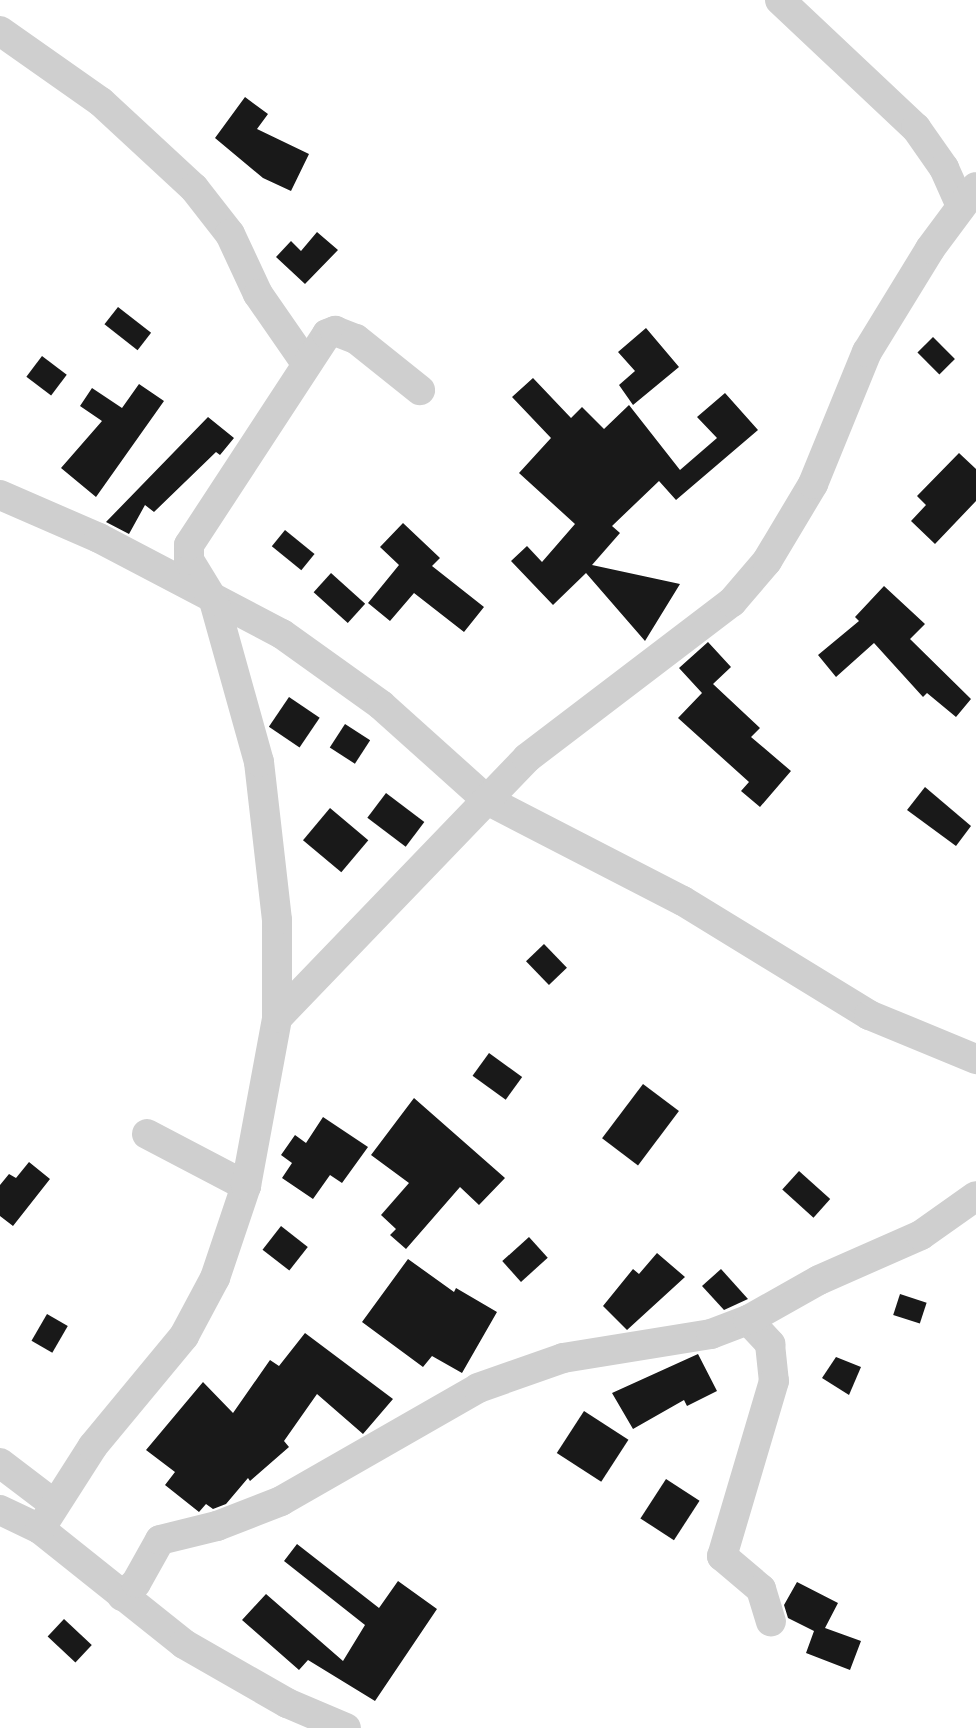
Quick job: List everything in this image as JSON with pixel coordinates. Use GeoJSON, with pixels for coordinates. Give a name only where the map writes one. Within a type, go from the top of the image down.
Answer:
{"type":"FeatureCollection","features":[{"type":"Feature","properties":{"kind":"street"},"geometry":{"type":"LineString","coordinates":[[277,1018],[487,800],[573,720],[732,602],[767,561],[813,484],[867,352],[969,197],[944,168],[916,128],[780,0]]}},
{"type":"Feature","properties":{"kind":"street"},"geometry":{"type":"LineString","coordinates":[[0,31],[101,102],[194,188],[223,222],[258,294],[305,362]]}},
{"type":"Feature","properties":{"kind":"street"},"geometry":{"type":"LineString","coordinates":[[47,1517],[93,1446],[184,1336],[215,1278],[246,1186],[277,1018],[277,920],[259,762],[214,601],[189,560],[189,545],[305,362],[327,334],[345,332],[420,390]]}},
{"type":"Feature","properties":{"kind":"street"},"geometry":{"type":"LineString","coordinates":[[0,495],[99,538],[308,650],[381,705],[487,800],[683,901],[869,1016],[976,1059]]}},
{"type":"Feature","properties":{"kind":"street"},"geometry":{"type":"LineString","coordinates":[[147,1134],[246,1186]]}},
{"type":"Feature","properties":{"kind":"street"},"geometry":{"type":"LineString","coordinates":[[122,1596],[136,1583],[160,1540],[217,1526],[281,1500],[478,1388],[551,1361],[711,1334],[748,1320],[819,1280],[921,1235],[976,1196]]}},
{"type":"Feature","properties":{"kind":"street"},"geometry":{"type":"LineString","coordinates":[[748,1320],[770,1344],[774,1381],[722,1556],[761,1589],[771,1621]]}},
{"type":"Feature","properties":{"kind":"street"},"geometry":{"type":"LineString","coordinates":[[0,1464],[122,1596],[184,1644],[287,1703],[346,1728]]}},
{"type":"Feature","properties":{"kind":"street"},"geometry":{"type":"LineString","coordinates":[[0,1510],[47,1517]]}},
{"type":"Feature","properties":{"kind":"building"},"geometry":{"type":"Polygon","coordinates":[[[245,97],[268,114],[257,129],[309,154],[291,191],[263,178],[215,138],[245,97]]]}},
{"type":"Feature","properties":{"kind":"building"},"geometry":{"type":"Polygon","coordinates":[[[317,232],[338,250],[305,284],[276,257],[291,241],[301,251],[317,232]]]}},
{"type":"Feature","properties":{"kind":"building"},"geometry":{"type":"Polygon","coordinates":[[[118,307],[151,333],[138,350],[104,324],[118,307]]]}},
{"type":"Feature","properties":{"kind":"building"},"geometry":{"type":"Polygon","coordinates":[[[646,328],[679,367],[633,405],[619,385],[635,371],[618,352],[646,328]]]}},
{"type":"Feature","properties":{"kind":"building"},"geometry":{"type":"Polygon","coordinates":[[[933,337],[955,359],[939,374],[917,353],[933,337]]]}},
{"type":"Feature","properties":{"kind":"building"},"geometry":{"type":"Polygon","coordinates":[[[42,356],[67,375],[51,395],[26,377],[42,356]]]}},
{"type":"Feature","properties":{"kind":"building"},"geometry":{"type":"Polygon","coordinates":[[[533,378],[571,418],[582,407],[604,429],[629,405],[680,470],[717,438],[697,417],[725,393],[758,430],[676,500],[659,481],[612,526],[620,533],[592,565],[680,584],[645,641],[586,573],[553,605],[511,561],[527,546],[542,562],[575,524],[519,473],[551,438],[512,397],[533,378]]]}},
{"type":"Feature","properties":{"kind":"building"},"geometry":{"type":"Polygon","coordinates":[[[139,384],[164,401],[96,497],[61,468],[102,421],[80,406],[92,388],[122,408],[139,384]]]}},
{"type":"Feature","properties":{"kind":"building"},"geometry":{"type":"Polygon","coordinates":[[[208,417],[234,438],[220,455],[216,452],[154,512],[145,505],[129,534],[106,522],[208,417]]]}},
{"type":"Feature","properties":{"kind":"building"},"geometry":{"type":"Polygon","coordinates":[[[959,453],[976,469],[976,501],[935,544],[911,521],[926,505],[917,496],[959,453]]]}},
{"type":"Feature","properties":{"kind":"building"},"geometry":{"type":"Polygon","coordinates":[[[403,523],[440,558],[432,566],[484,607],[464,632],[414,593],[390,621],[368,603],[399,565],[380,547],[403,523]]]}},
{"type":"Feature","properties":{"kind":"building"},"geometry":{"type":"Polygon","coordinates":[[[285,530],[315,554],[301,570],[272,546],[285,530]]]}},
{"type":"Feature","properties":{"kind":"building"},"geometry":{"type":"Polygon","coordinates":[[[331,573],[365,604],[348,623],[314,592],[331,573]]]}},
{"type":"Feature","properties":{"kind":"building"},"geometry":{"type":"Polygon","coordinates":[[[884,586],[925,624],[910,639],[971,699],[956,717],[927,693],[923,697],[874,643],[836,677],[818,655],[859,621],[855,617],[884,586]]]}},
{"type":"Feature","properties":{"kind":"building"},"geometry":{"type":"Polygon","coordinates":[[[708,642],[731,667],[713,684],[760,728],[751,737],[791,771],[760,807],[741,791],[749,782],[678,718],[702,693],[679,668],[708,642]]]}},
{"type":"Feature","properties":{"kind":"building"},"geometry":{"type":"Polygon","coordinates":[[[289,697],[320,718],[300,748],[269,727],[289,697]]]}},
{"type":"Feature","properties":{"kind":"building"},"geometry":{"type":"Polygon","coordinates":[[[345,724],[370,740],[355,764],[330,747],[345,724]]]}},
{"type":"Feature","properties":{"kind":"building"},"geometry":{"type":"Polygon","coordinates":[[[925,787],[971,826],[956,846],[907,810],[925,787]]]}},
{"type":"Feature","properties":{"kind":"building"},"geometry":{"type":"Polygon","coordinates":[[[386,793],[424,822],[406,847],[367,818],[386,793]]]}},
{"type":"Feature","properties":{"kind":"building"},"geometry":{"type":"Polygon","coordinates":[[[330,808],[368,840],[341,872],[303,840],[330,808]]]}},
{"type":"Feature","properties":{"kind":"building"},"geometry":{"type":"Polygon","coordinates":[[[544,944],[567,968],[549,985],[526,961],[544,944]]]}},
{"type":"Feature","properties":{"kind":"building"},"geometry":{"type":"Polygon","coordinates":[[[489,1053],[522,1077],[506,1100],[473,1076],[489,1053]]]}},
{"type":"Feature","properties":{"kind":"building"},"geometry":{"type":"Polygon","coordinates":[[[643,1084],[679,1111],[638,1165],[602,1138],[643,1084]]]}},
{"type":"Feature","properties":{"kind":"building"},"geometry":{"type":"Polygon","coordinates":[[[414,1098],[505,1178],[479,1205],[460,1187],[406,1249],[390,1235],[396,1229],[381,1215],[409,1183],[371,1155],[414,1098]]]}},
{"type":"Feature","properties":{"kind":"building"},"geometry":{"type":"Polygon","coordinates":[[[323,1117],[368,1147],[342,1183],[330,1175],[313,1199],[282,1178],[292,1163],[281,1155],[295,1135],[306,1143],[323,1117]]]}},
{"type":"Feature","properties":{"kind":"building"},"geometry":{"type":"Polygon","coordinates":[[[29,1162],[50,1179],[13,1226],[0,1216],[0,1185],[9,1174],[16,1178],[29,1162]]]}},
{"type":"Feature","properties":{"kind":"building"},"geometry":{"type":"Polygon","coordinates":[[[799,1171],[830,1199],[813,1218],[782,1190],[799,1171]]]}},
{"type":"Feature","properties":{"kind":"building"},"geometry":{"type":"Polygon","coordinates":[[[281,1226],[308,1247],[289,1271],[263,1250],[281,1226]]]}},
{"type":"Feature","properties":{"kind":"building"},"geometry":{"type":"Polygon","coordinates":[[[529,1237],[548,1258],[521,1282],[502,1261],[529,1237]]]}},
{"type":"Feature","properties":{"kind":"building"},"geometry":{"type":"Polygon","coordinates":[[[657,1253],[685,1277],[627,1330],[603,1306],[633,1269],[639,1274],[657,1253]]]}},
{"type":"Feature","properties":{"kind":"building"},"geometry":{"type":"Polygon","coordinates":[[[408,1259],[454,1292],[456,1288],[497,1312],[462,1373],[432,1356],[423,1367],[362,1322],[408,1259]]]}},
{"type":"Feature","properties":{"kind":"building"},"geometry":{"type":"Polygon","coordinates":[[[721,1269],[748,1299],[724,1310],[702,1286],[721,1269]]]}},
{"type":"Feature","properties":{"kind":"building"},"geometry":{"type":"Polygon","coordinates":[[[900,1294],[927,1303],[920,1324],[893,1315],[900,1294]]]}},
{"type":"Feature","properties":{"kind":"building"},"geometry":{"type":"Polygon","coordinates":[[[47,1314],[68,1326],[52,1353],[32,1341],[47,1314]]]}},
{"type":"Feature","properties":{"kind":"building"},"geometry":{"type":"Polygon","coordinates":[[[305,1333],[393,1399],[363,1434],[317,1394],[284,1441],[289,1447],[250,1481],[248,1478],[226,1504],[213,1509],[206,1504],[199,1512],[165,1485],[175,1472],[146,1450],[203,1382],[233,1413],[270,1360],[279,1366],[305,1333]]]}},
{"type":"Feature","properties":{"kind":"building"},"geometry":{"type":"Polygon","coordinates":[[[698,1354],[717,1391],[687,1406],[684,1400],[633,1429],[612,1393],[698,1354]]]}},
{"type":"Feature","properties":{"kind":"building"},"geometry":{"type":"Polygon","coordinates":[[[836,1357],[861,1367],[849,1395],[822,1378],[836,1357]]]}},
{"type":"Feature","properties":{"kind":"building"},"geometry":{"type":"Polygon","coordinates":[[[584,1411],[628,1440],[601,1482],[557,1453],[584,1411]]]}},
{"type":"Feature","properties":{"kind":"building"},"geometry":{"type":"Polygon","coordinates":[[[666,1479],[700,1501],[674,1540],[640,1518],[666,1479]]]}},
{"type":"Feature","properties":{"kind":"building"},"geometry":{"type":"Polygon","coordinates":[[[297,1544],[379,1608],[398,1581],[437,1609],[375,1701],[308,1660],[299,1670],[242,1620],[266,1594],[343,1661],[365,1625],[284,1561],[297,1544]]]}},
{"type":"Feature","properties":{"kind":"building"},"geometry":{"type":"Polygon","coordinates":[[[797,1582],[838,1603],[825,1628],[861,1641],[850,1670],[806,1653],[814,1631],[788,1618],[784,1605],[797,1582]]]}},
{"type":"Feature","properties":{"kind":"building"},"geometry":{"type":"Polygon","coordinates":[[[64,1619],[92,1645],[75,1662],[48,1637],[64,1619]]]}}]}
